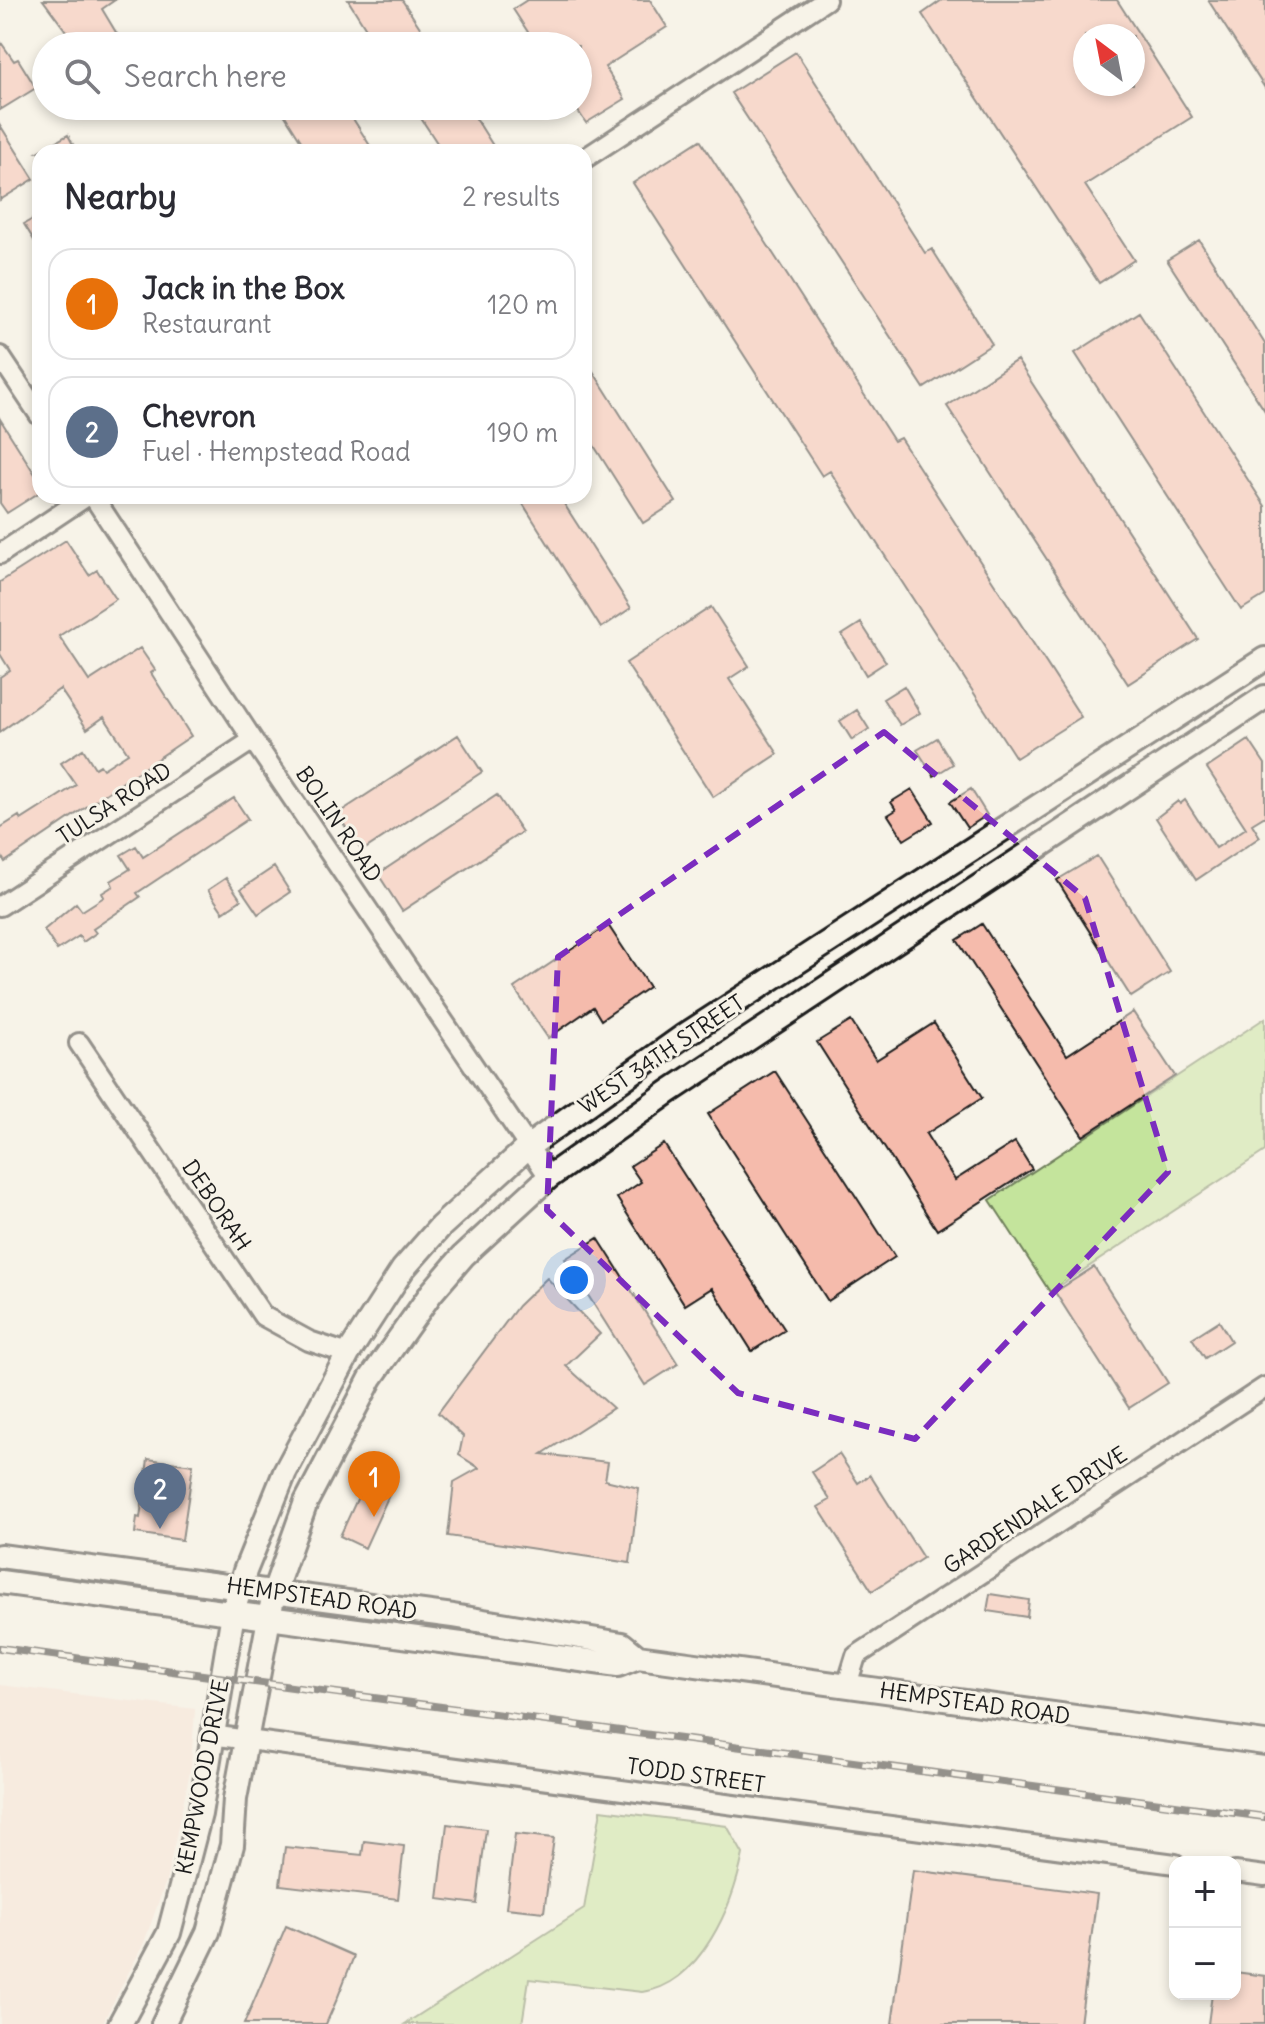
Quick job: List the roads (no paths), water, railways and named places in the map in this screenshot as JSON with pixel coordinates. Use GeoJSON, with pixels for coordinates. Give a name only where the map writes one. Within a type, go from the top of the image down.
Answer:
{"type":"FeatureCollection","features":[{"type":"Feature","properties":{"kind":"main road","name":"WEST 34TH STREET"},"geometry":{"type":"LineString","coordinates":[[233,1613],[239,1587],[275,1491],[348,1354],[403,1269],[440,1227],[529,1146],[776,977],[1265,659]]}},
{"type":"Feature","properties":{"kind":"main road","name":"WEST 34TH STREET"},"geometry":{"type":"LineString","coordinates":[[269,1618],[274,1592],[306,1502],[371,1378],[432,1292],[463,1256],[549,1177],[670,1091],[1045,846],[1265,697]]}},
{"type":"Feature","properties":{"kind":"main road"},"geometry":{"type":"LineString","coordinates":[[1169,722],[1187,748]]}},
{"type":"Feature","properties":{"kind":"main road"},"geometry":{"type":"LineString","coordinates":[[776,977],[794,1008]]}},
{"type":"Feature","properties":{"kind":"main road","name":"HEMPSTEAD ROAD"},"geometry":{"type":"LineString","coordinates":[[0,1556],[239,1587],[604,1641],[622,1644],[638,1657]]}},
{"type":"Feature","properties":{"kind":"main road","name":"HEMPSTEAD ROAD"},"geometry":{"type":"LineString","coordinates":[[0,1582],[618,1665],[638,1657],[1265,1743]]}},
{"type":"Feature","properties":{"kind":"main road","name":"KEMPWOOD DRIVE"},"geometry":{"type":"LineString","coordinates":[[120,2024],[169,1933],[200,1814],[233,1613]]}},
{"type":"Feature","properties":{"kind":"main road","name":"KEMPWOOD DRIVE"},"geometry":{"type":"LineString","coordinates":[[163,2024],[208,1932],[232,1845],[269,1618]]}},
{"type":"Feature","properties":{"kind":"main road"},"geometry":{"type":"LineString","coordinates":[[156,1957],[190,1971]]}},
{"type":"Feature","properties":{"kind":"street"},"geometry":{"type":"LineString","coordinates":[[592,154],[826,0]]}},
{"type":"Feature","properties":{"kind":"street"},"geometry":{"type":"LineString","coordinates":[[0,356],[32,404]]}},
{"type":"Feature","properties":{"kind":"street"},"geometry":{"type":"LineString","coordinates":[[0,554],[78,504]]}},
{"type":"Feature","properties":{"kind":"street","name":"BOLIN ROAD"},"geometry":{"type":"LineString","coordinates":[[95,504],[549,1177]]}},
{"type":"Feature","properties":{"kind":"street","name":"TULSA ROAD"},"geometry":{"type":"LineString","coordinates":[[0,906],[253,740]]}},
{"type":"Feature","properties":{"kind":"street","name":"DEBORAH"},"geometry":{"type":"LineString","coordinates":[[79,1043],[263,1316],[309,1341],[348,1354]]}},
{"type":"Feature","properties":{"kind":"street","name":"GARDENDALE DRIVE"},"geometry":{"type":"LineString","coordinates":[[847,1685],[856,1656],[1265,1387]]}},
{"type":"Feature","properties":{"kind":"street","name":"TODD STREET"},"geometry":{"type":"LineString","coordinates":[[211,1735],[1169,1863]]}},
{"type":"Feature","properties":{"kind":"street"},"geometry":{"type":"LineString","coordinates":[[1241,1873],[1265,1876]]}},
{"type":"Feature","properties":{"kind":"railway"},"geometry":{"type":"LineString","coordinates":[[0,1648],[1265,1817]]}},
{"type":"Feature","properties":{"kind":"place","name":"Jack in the Box"},"geometry":{"type":"Point","coordinates":[374,1517]}},
{"type":"Feature","properties":{"kind":"place","name":"Chevron"},"geometry":{"type":"Point","coordinates":[160,1529]}}]}
